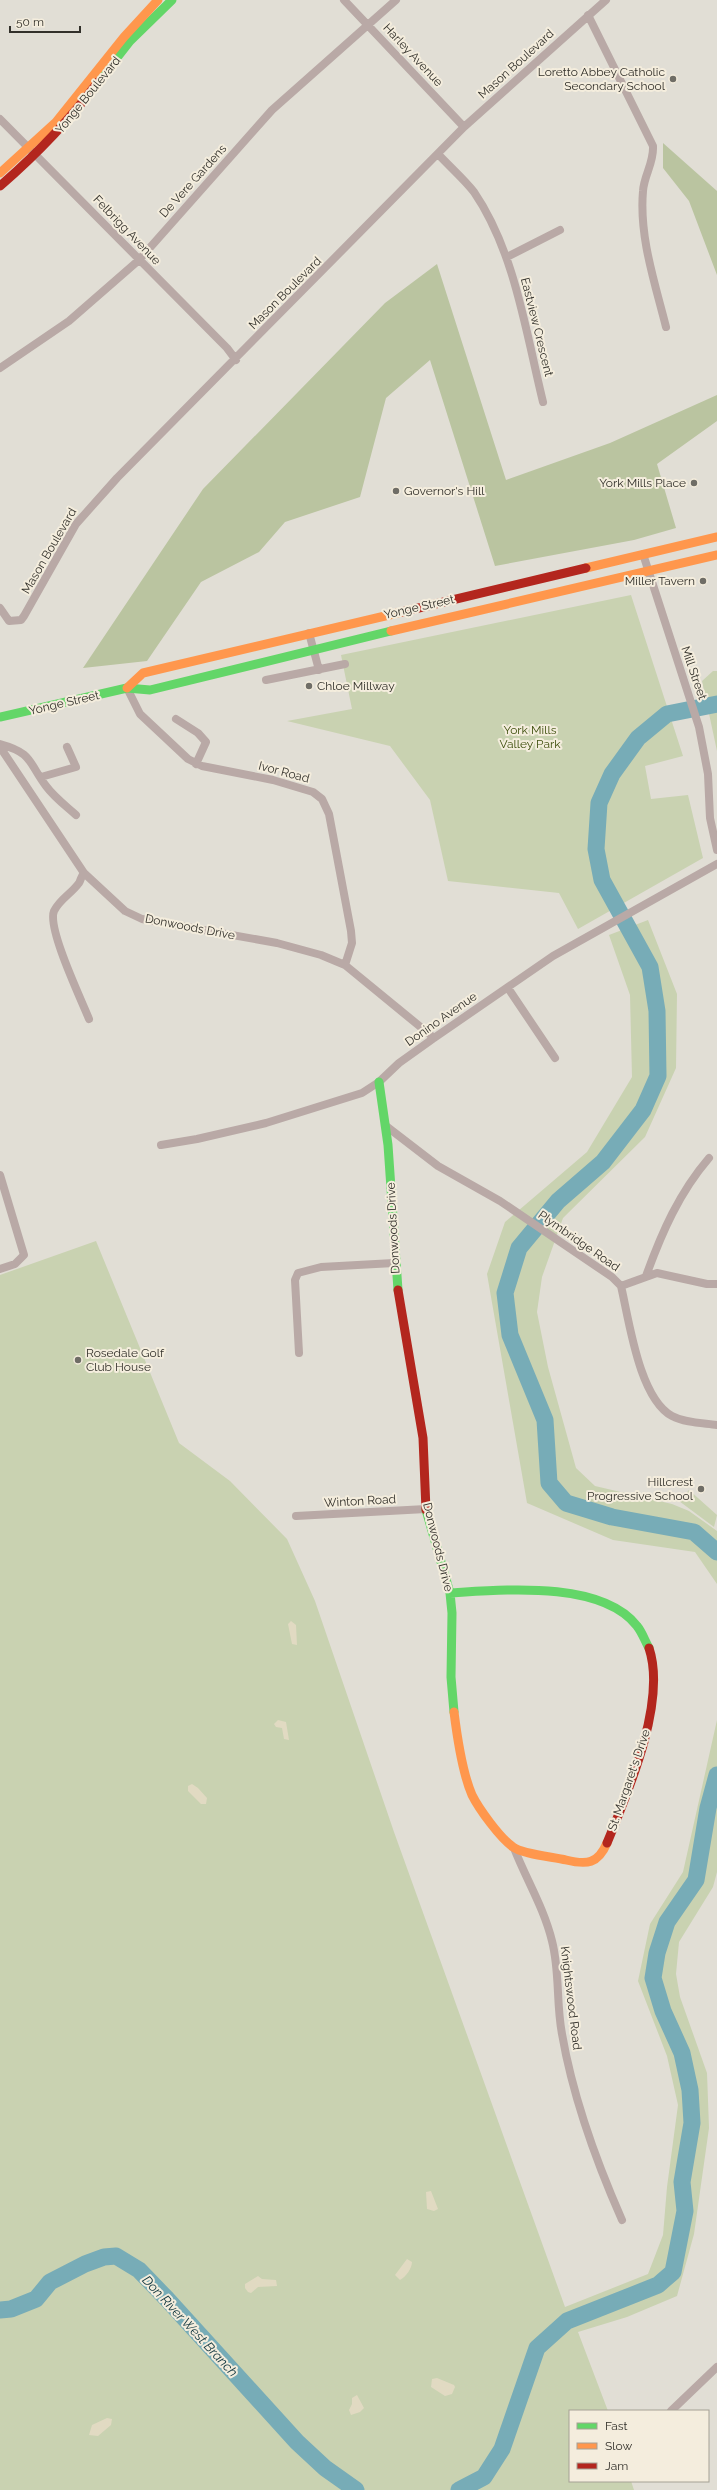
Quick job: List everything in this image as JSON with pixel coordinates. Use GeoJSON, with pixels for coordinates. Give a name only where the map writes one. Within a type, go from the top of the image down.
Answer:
{"type":"FeatureCollection","features":[{"type":"Feature","properties":{"kind":"street","name":"Yonge Boulevard"},"geometry":{"type":"LineString","coordinates":[[0,173],[33,152],[130,28],[158,0]]}},
{"type":"Feature","properties":{"kind":"street","name":"Yonge Boulevard"},"geometry":{"type":"LineString","coordinates":[[0,186],[33,152],[72,118],[130,41],[172,0]]}},
{"type":"Feature","properties":{"kind":"street","name":"Harley Avenue"},"geometry":{"type":"LineString","coordinates":[[344,0],[464,127]]}},
{"type":"Feature","properties":{"kind":"street","name":"De Vere Gardens"},"geometry":{"type":"LineString","coordinates":[[0,368],[69,321],[139,260],[272,110],[396,0]]}},
{"type":"Feature","properties":{"kind":"street","name":"Mason Boulevard"},"geometry":{"type":"LineString","coordinates":[[0,608],[9,621],[21,620],[82,515],[464,127],[606,0]]}},
{"type":"Feature","properties":{"kind":"street"},"geometry":{"type":"LineString","coordinates":[[588,15],[653,146],[654,158],[643,190],[643,220],[647,254],[666,327]]}},
{"type":"Feature","properties":{"kind":"street","name":"Felbrigg Avenue"},"geometry":{"type":"LineString","coordinates":[[0,119],[227,348],[236,360]]}},
{"type":"Feature","properties":{"kind":"street","name":"Eastview Crescent"},"geometry":{"type":"LineString","coordinates":[[438,154],[473,192],[492,224],[507,257],[543,402]]}},
{"type":"Feature","properties":{"kind":"street"},"geometry":{"type":"LineString","coordinates":[[507,257],[560,230]]}},
{"type":"Feature","properties":{"kind":"street","name":"Yonge Street"},"geometry":{"type":"LineString","coordinates":[[127,688],[143,673],[717,537]]}},
{"type":"Feature","properties":{"kind":"street","name":"Mill Street"},"geometry":{"type":"LineString","coordinates":[[643,554],[647,571],[699,727],[708,774],[710,818],[717,850]]}},
{"type":"Feature","properties":{"kind":"street","name":"Yonge Street"},"geometry":{"type":"LineString","coordinates":[[0,717],[127,688],[150,690],[313,649],[717,555]]}},
{"type":"Feature","properties":{"kind":"street"},"geometry":{"type":"LineString","coordinates":[[309,633],[319,670]]}},
{"type":"Feature","properties":{"kind":"street"},"geometry":{"type":"LineString","coordinates":[[266,680],[345,664]]}},
{"type":"Feature","properties":{"kind":"street","name":"Ivor Road"},"geometry":{"type":"LineString","coordinates":[[127,688],[140,714],[178,751],[196,764],[273,780],[312,792],[322,799],[329,814],[351,931],[352,943],[345,965]]}},
{"type":"Feature","properties":{"kind":"street"},"geometry":{"type":"LineString","coordinates":[[176,719],[198,733],[206,742],[196,764]]}},
{"type":"Feature","properties":{"kind":"street"},"geometry":{"type":"LineString","coordinates":[[0,744],[18,748],[29,759],[51,791],[76,815]]}},
{"type":"Feature","properties":{"kind":"street","name":"Donwoods Drive"},"geometry":{"type":"LineString","coordinates":[[0,747],[84,872],[125,911],[142,919],[277,943],[321,955],[345,965],[434,1038]]}},
{"type":"Feature","properties":{"kind":"street"},"geometry":{"type":"LineString","coordinates":[[41,777],[76,767],[68,747]]}},
{"type":"Feature","properties":{"kind":"street","name":"Donino Avenue"},"geometry":{"type":"LineString","coordinates":[[161,1145],[197,1139],[266,1123],[362,1093],[379,1082],[399,1063],[557,953],[634,912],[717,864]]}},
{"type":"Feature","properties":{"kind":"street"},"geometry":{"type":"LineString","coordinates":[[84,872],[79,883],[60,900],[54,912],[53,920],[60,947],[89,1019]]}},
{"type":"Feature","properties":{"kind":"street"},"geometry":{"type":"LineString","coordinates":[[508,988],[555,1058]]}},
{"type":"Feature","properties":{"kind":"street","name":"Donwoods Drive"},"geometry":{"type":"LineString","coordinates":[[379,1082],[386,1126],[394,1263],[405,1350],[416,1393],[423,1438],[426,1509],[450,1593],[452,1613],[451,1677],[462,1758],[472,1795],[498,1832],[514,1848]]}},
{"type":"Feature","properties":{"kind":"street","name":"Plymbridge Road"},"geometry":{"type":"LineString","coordinates":[[386,1126],[438,1166],[500,1201],[602,1269],[620,1286],[641,1366],[656,1401],[672,1415],[681,1419],[717,1425]]}},
{"type":"Feature","properties":{"kind":"street"},"geometry":{"type":"LineString","coordinates":[[646,1276],[659,1238],[676,1204],[709,1158]]}},
{"type":"Feature","properties":{"kind":"street"},"geometry":{"type":"LineString","coordinates":[[0,1175],[24,1255],[15,1264],[0,1269]]}},
{"type":"Feature","properties":{"kind":"street"},"geometry":{"type":"LineString","coordinates":[[299,1353],[294,1280],[298,1273],[321,1267],[394,1263]]}},
{"type":"Feature","properties":{"kind":"street"},"geometry":{"type":"LineString","coordinates":[[620,1286],[657,1273],[707,1284],[717,1284]]}},
{"type":"Feature","properties":{"kind":"street","name":"Winton Road"},"geometry":{"type":"LineString","coordinates":[[296,1516],[426,1509]]}},
{"type":"Feature","properties":{"kind":"street","name":"St. Margaret's Drive"},"geometry":{"type":"LineString","coordinates":[[450,1593],[528,1589],[562,1592],[596,1601],[618,1612],[638,1627],[650,1652],[653,1689],[648,1730],[602,1855],[591,1862],[579,1863],[514,1848]]}},
{"type":"Feature","properties":{"kind":"street","name":"Knightswood Road"},"geometry":{"type":"LineString","coordinates":[[514,1848],[539,1903],[552,1940],[558,1971],[562,2033],[570,2068],[581,2112],[608,2189],[622,2220]]}},
{"type":"Feature","properties":{"kind":"street"},"geometry":{"type":"LineString","coordinates":[[672,2410],[717,2367]]}},
{"type":"Feature","properties":{"kind":"green space"},"geometry":{"type":"Polygon","coordinates":[[[663,143],[717,191],[717,275],[689,201],[663,168],[663,143]]]}},
{"type":"Feature","properties":{"kind":"green space"},"geometry":{"type":"Polygon","coordinates":[[[437,264],[506,480],[610,443],[717,395],[717,421],[657,464],[676,528],[634,540],[495,566],[430,360],[386,398],[360,497],[285,522],[259,552],[201,582],[147,661],[83,668],[203,489],[385,303],[437,264]]]}},
{"type":"Feature","properties":{"kind":"green space","name":"York Mills Valley Park"},"geometry":{"type":"Polygon","coordinates":[[[631,595],[683,756],[645,766],[651,799],[688,795],[703,858],[578,929],[559,893],[448,881],[430,800],[390,746],[287,721],[352,709],[341,655],[631,595]]]}},
{"type":"Feature","properties":{"kind":"green space"},"geometry":{"type":"Polygon","coordinates":[[[713,671],[717,671],[717,751],[702,681],[713,671]]]}},
{"type":"Feature","properties":{"kind":"green space"},"geometry":{"type":"Polygon","coordinates":[[[648,920],[677,994],[676,1068],[645,1137],[563,1218],[542,1277],[537,1312],[548,1367],[576,1468],[595,1486],[672,1504],[689,1511],[717,1531],[717,1584],[695,1552],[613,1540],[527,1503],[487,1274],[505,1222],[587,1152],[632,1077],[630,995],[609,935],[648,920]]]}},
{"type":"Feature","properties":{"kind":"green space"},"geometry":{"type":"Polygon","coordinates":[[[96,1241],[179,1443],[230,1481],[287,1539],[315,1601],[394,1832],[565,2307],[648,2274],[663,2235],[667,2187],[678,2105],[667,2056],[638,1981],[650,1924],[683,1872],[717,1720],[717,1872],[713,1887],[679,1942],[676,1974],[680,1997],[707,2073],[709,2128],[694,2234],[677,2296],[627,2317],[578,2332],[608,2410],[569,2410],[569,2482],[631,2482],[634,2490],[0,2490],[0,1275],[96,1241]]]}},
{"type":"Feature","properties":{"kind":"green space"},"geometry":{"type":"Polygon","coordinates":[[[689,1490],[717,1515],[714,1527],[679,1501],[689,1490]]]}},
{"type":"Feature","properties":{"kind":"sand"},"geometry":{"type":"Polygon","coordinates":[[[291,1621],[296,1625],[297,1645],[292,1644],[288,1624],[291,1621]]]}},
{"type":"Feature","properties":{"kind":"sand"},"geometry":{"type":"Polygon","coordinates":[[[278,1720],[286,1722],[289,1740],[284,1739],[282,1728],[276,1727],[274,1724],[278,1720]]]}},
{"type":"Feature","properties":{"kind":"sand"},"geometry":{"type":"Polygon","coordinates":[[[192,1784],[207,1798],[206,1804],[201,1804],[188,1791],[188,1786],[192,1784]]]}},
{"type":"Feature","properties":{"kind":"sand"},"geometry":{"type":"Polygon","coordinates":[[[431,2191],[438,2209],[434,2211],[427,2209],[426,2192],[431,2191]]]}},
{"type":"Feature","properties":{"kind":"sand"},"geometry":{"type":"Polygon","coordinates":[[[407,2259],[412,2262],[410,2270],[400,2280],[395,2275],[407,2259]]]}},
{"type":"Feature","properties":{"kind":"sand"},"geometry":{"type":"Polygon","coordinates":[[[258,2276],[262,2279],[276,2280],[277,2286],[258,2287],[251,2293],[248,2292],[245,2288],[245,2284],[258,2276]]]}},
{"type":"Feature","properties":{"kind":"sand"},"geometry":{"type":"Polygon","coordinates":[[[437,2378],[454,2385],[455,2387],[452,2394],[445,2396],[431,2387],[432,2379],[437,2378]]]}},
{"type":"Feature","properties":{"kind":"sand"},"geometry":{"type":"Polygon","coordinates":[[[357,2395],[364,2408],[360,2412],[351,2415],[349,2410],[352,2404],[352,2398],[357,2395]]]}},
{"type":"Feature","properties":{"kind":"sand"},"geometry":{"type":"Polygon","coordinates":[[[107,2418],[112,2419],[111,2425],[98,2436],[89,2435],[92,2425],[107,2418]]]}},
{"type":"Feature","properties":{"kind":"waterway","name":"Don River West Branch"},"geometry":{"type":"LineString","coordinates":[[717,704],[667,714],[638,738],[612,774],[599,803],[596,849],[602,880],[650,967],[657,1011],[658,1076],[643,1110],[603,1162],[558,1201],[519,1248],[505,1293],[510,1335],[545,1420],[549,1483],[566,1503],[612,1517],[694,1532],[717,1552]]}},
{"type":"Feature","properties":{"kind":"waterway","name":"Don River West Branch"},"geometry":{"type":"LineString","coordinates":[[459,2490],[484,2477],[502,2449],[537,2348],[567,2321],[658,2285],[673,2272],[685,2211],[682,2182],[692,2123],[690,2090],[682,2053],[663,2011],[653,1978],[657,1953],[667,1922],[696,1880],[708,1808],[717,1775]]}},
{"type":"Feature","properties":{"kind":"waterway","name":"Don River West Branch"},"geometry":{"type":"LineString","coordinates":[[0,2310],[11,2309],[36,2299],[50,2282],[85,2264],[104,2257],[116,2256],[139,2270],[297,2442],[325,2468],[356,2490]]}},
{"type":"Feature","properties":{"kind":"traffic: fast"},"geometry":{"type":"LineString","coordinates":[[98,82],[130,41],[172,0]]}},
{"type":"Feature","properties":{"kind":"traffic: fast"},"geometry":{"type":"LineString","coordinates":[[0,717],[127,688],[150,690],[391,631]]}},
{"type":"Feature","properties":{"kind":"traffic: fast"},"geometry":{"type":"LineString","coordinates":[[379,1082],[388,1145],[398,1290]]}},
{"type":"Feature","properties":{"kind":"traffic: fast"},"geometry":{"type":"LineString","coordinates":[[426,1510],[450,1593],[452,1613],[451,1677],[454,1712]]}},
{"type":"Feature","properties":{"kind":"traffic: fast"},"geometry":{"type":"LineString","coordinates":[[450,1593],[496,1590],[550,1591],[600,1601],[621,1611],[637,1626],[649,1648]]}},
{"type":"Feature","properties":{"kind":"traffic: slow"},"geometry":{"type":"LineString","coordinates":[[0,173],[56,122],[124,37],[158,0]]}},
{"type":"Feature","properties":{"kind":"traffic: slow"},"geometry":{"type":"LineString","coordinates":[[586,568],[717,537]]}},
{"type":"Feature","properties":{"kind":"traffic: slow"},"geometry":{"type":"LineString","coordinates":[[391,631],[717,555]]}},
{"type":"Feature","properties":{"kind":"traffic: slow"},"geometry":{"type":"LineString","coordinates":[[127,688],[143,673],[402,612]]}},
{"type":"Feature","properties":{"kind":"traffic: slow"},"geometry":{"type":"LineString","coordinates":[[454,1712],[458,1743],[468,1786],[490,1823],[508,1843],[523,1852],[573,1862],[586,1862],[596,1859],[604,1850],[607,1843]]}},
{"type":"Feature","properties":{"kind":"traffic: jam"},"geometry":{"type":"LineString","coordinates":[[0,186],[52,137],[98,82]]}},
{"type":"Feature","properties":{"kind":"traffic: jam"},"geometry":{"type":"LineString","coordinates":[[402,612],[586,568]]}},
{"type":"Feature","properties":{"kind":"traffic: jam"},"geometry":{"type":"LineString","coordinates":[[398,1290],[423,1438],[426,1510]]}},
{"type":"Feature","properties":{"kind":"traffic: jam"},"geometry":{"type":"LineString","coordinates":[[607,1843],[625,1799],[643,1747],[649,1720],[653,1694],[653,1670],[649,1648]]}},
{"type":"Feature","properties":{"kind":"place","name":"Loretto Abbey Catholic Secondary School"},"geometry":{"type":"Point","coordinates":[673,79]}},
{"type":"Feature","properties":{"kind":"place","name":"York Mills Place"},"geometry":{"type":"Point","coordinates":[694,483]}},
{"type":"Feature","properties":{"kind":"place","name":"Governor's Hill"},"geometry":{"type":"Point","coordinates":[396,491]}},
{"type":"Feature","properties":{"kind":"place","name":"Miller Tavern"},"geometry":{"type":"Point","coordinates":[703,581]}},
{"type":"Feature","properties":{"kind":"place","name":"Chloe Millway"},"geometry":{"type":"Point","coordinates":[309,686]}},
{"type":"Feature","properties":{"kind":"place","name":"Rosedale Golf Club House"},"geometry":{"type":"Point","coordinates":[78,1360]}},
{"type":"Feature","properties":{"kind":"place","name":"Hillcrest Progressive School"},"geometry":{"type":"Point","coordinates":[701,1489]}}]}
